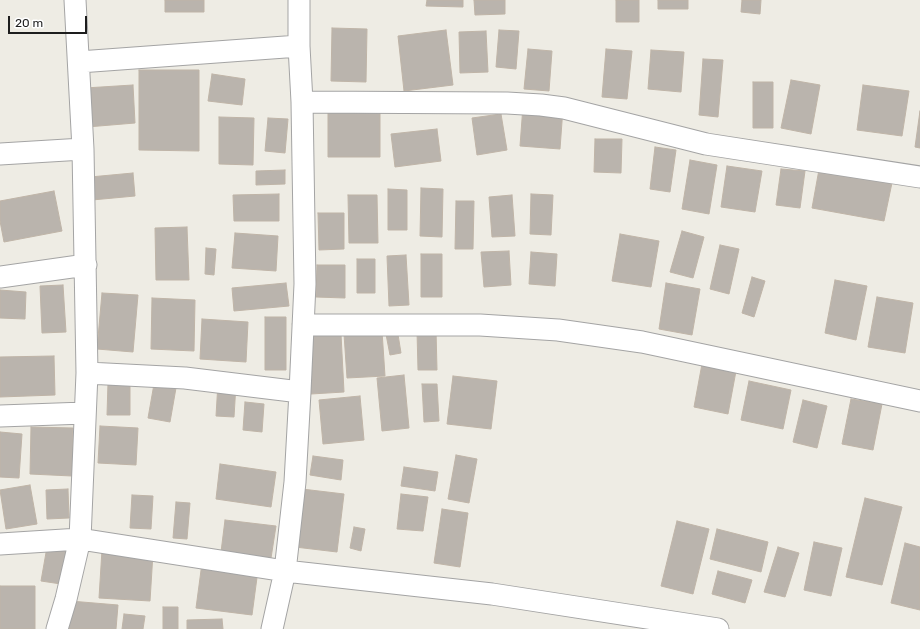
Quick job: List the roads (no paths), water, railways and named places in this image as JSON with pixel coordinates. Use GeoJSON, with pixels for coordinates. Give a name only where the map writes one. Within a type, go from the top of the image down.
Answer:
{"type":"FeatureCollection","features":[{"type":"Feature","properties":{"kind":"street"},"geometry":{"type":"LineString","coordinates":[[57,629],[66,599],[80,539],[87,373],[83,149],[75,0]]}},
{"type":"Feature","properties":{"kind":"street"},"geometry":{"type":"LineString","coordinates":[[272,629],[285,571],[295,482],[305,284],[299,0]]}},
{"type":"Feature","properties":{"kind":"street"},"geometry":{"type":"LineString","coordinates":[[79,62],[299,46]]}},
{"type":"Feature","properties":{"kind":"street"},"geometry":{"type":"LineString","coordinates":[[302,102],[507,103],[541,105],[564,108],[706,144],[920,177]]}},
{"type":"Feature","properties":{"kind":"street"},"geometry":{"type":"LineString","coordinates":[[0,154],[83,149]]}},
{"type":"Feature","properties":{"kind":"street"},"geometry":{"type":"LineString","coordinates":[[0,277],[86,265]]}},
{"type":"Feature","properties":{"kind":"street"},"geometry":{"type":"LineString","coordinates":[[303,325],[480,325],[558,330],[642,342],[920,401]]}},
{"type":"Feature","properties":{"kind":"street"},"geometry":{"type":"LineString","coordinates":[[87,373],[185,378],[300,392]]}},
{"type":"Feature","properties":{"kind":"street"},"geometry":{"type":"LineString","coordinates":[[0,416],[85,413]]}},
{"type":"Feature","properties":{"kind":"street"},"geometry":{"type":"LineString","coordinates":[[0,544],[80,539],[285,571],[492,594],[718,629]]}}]}
